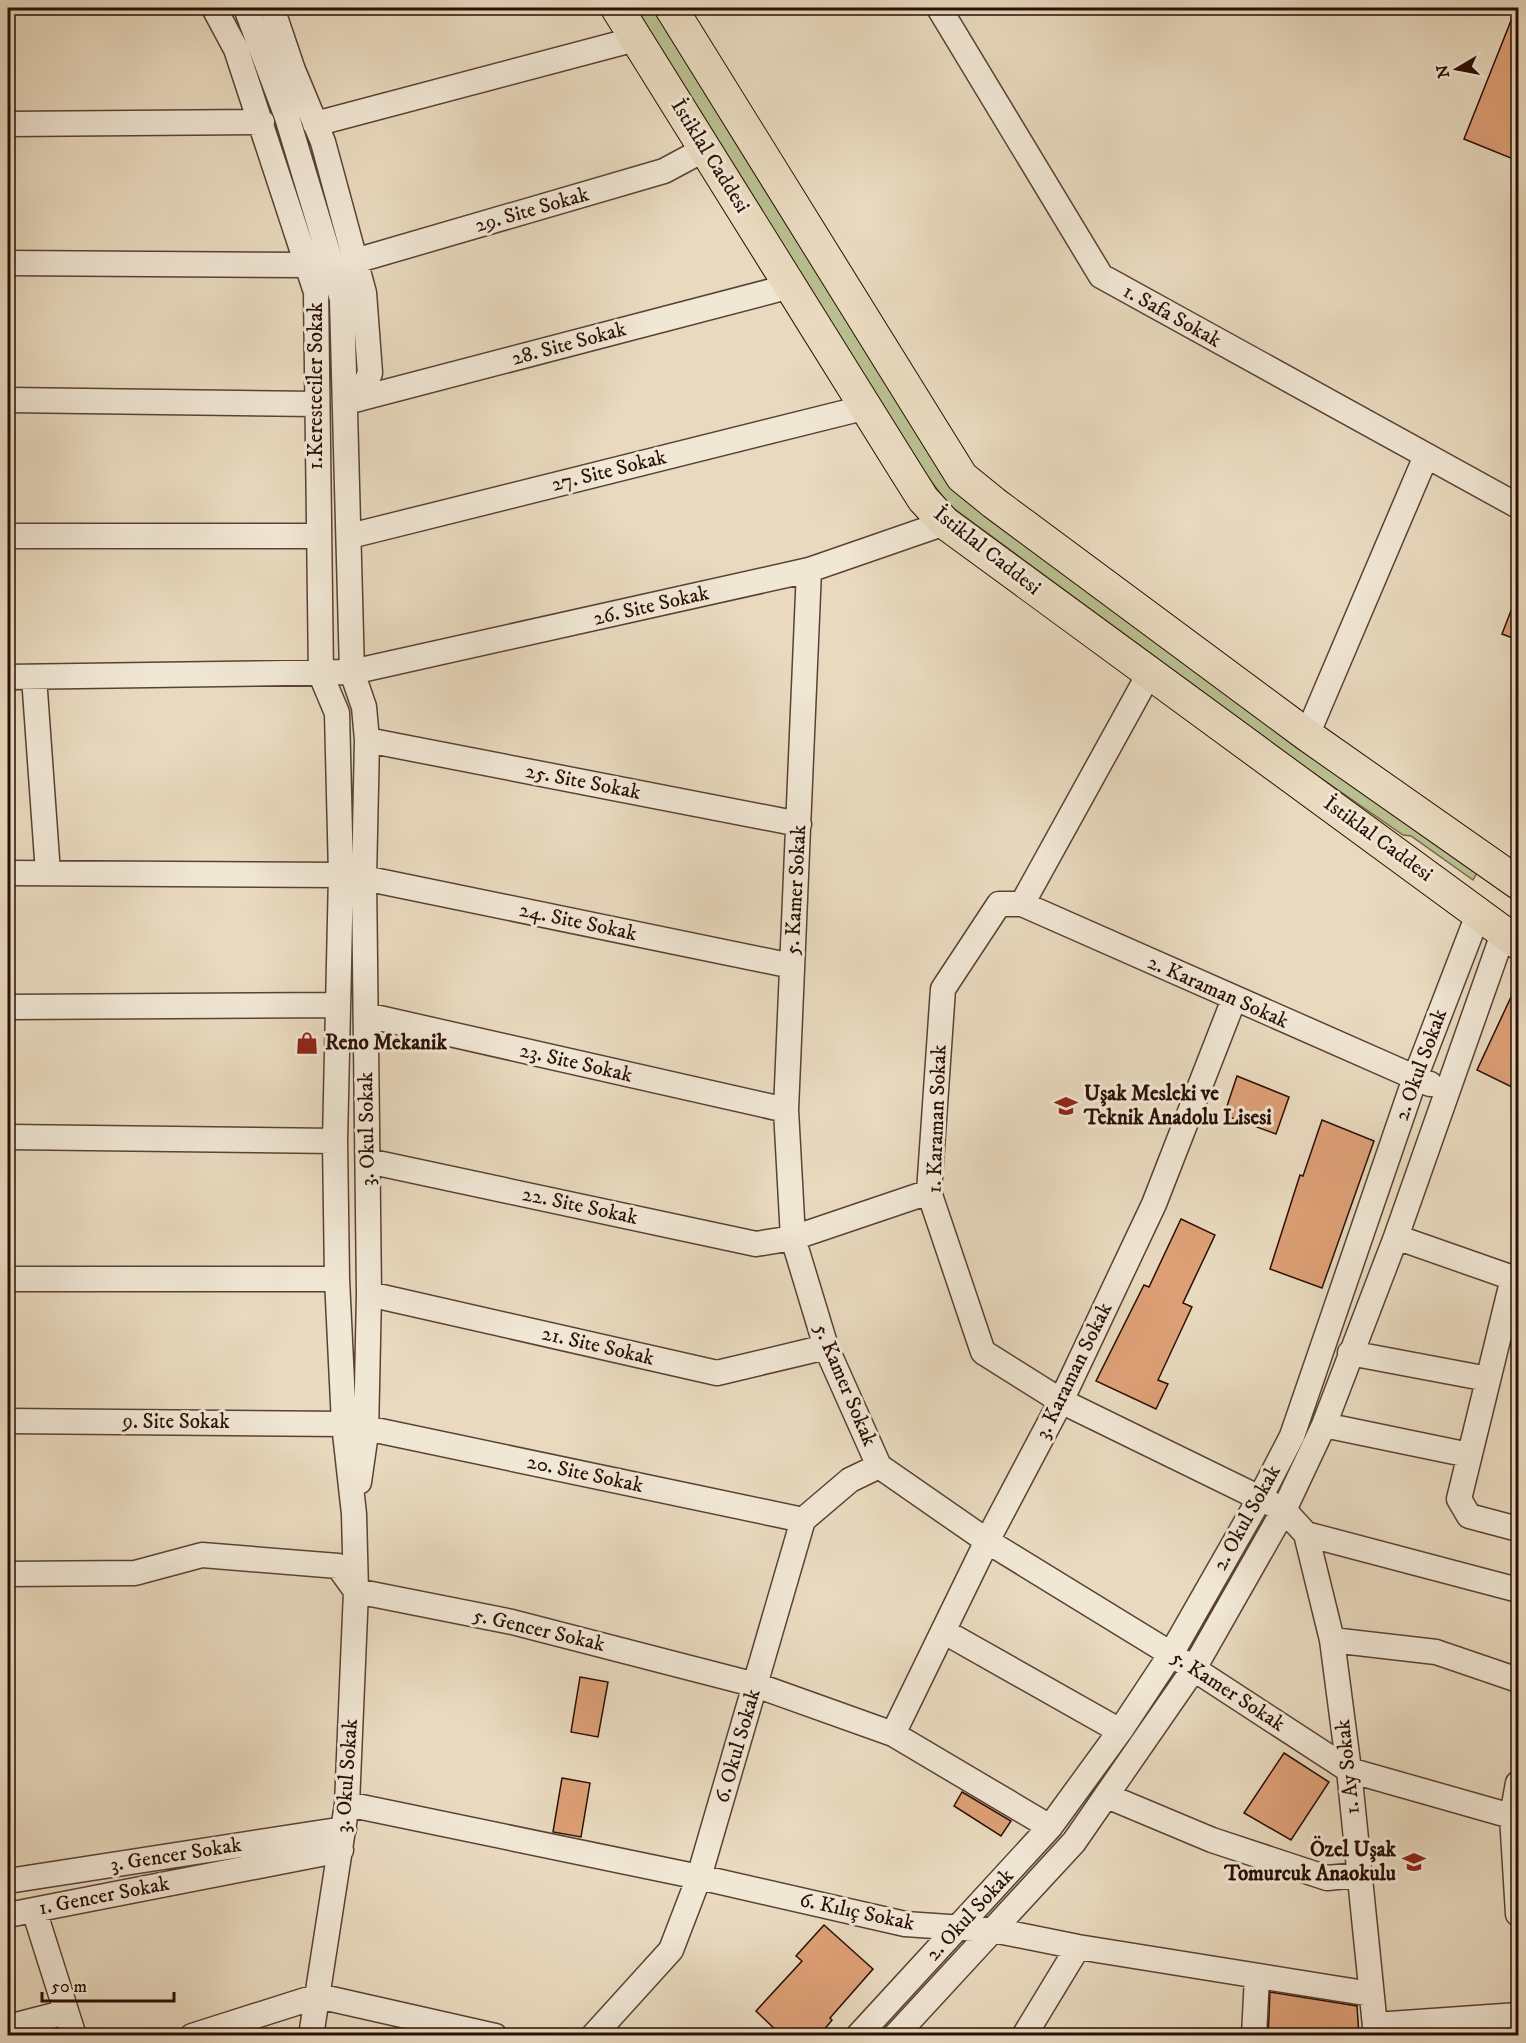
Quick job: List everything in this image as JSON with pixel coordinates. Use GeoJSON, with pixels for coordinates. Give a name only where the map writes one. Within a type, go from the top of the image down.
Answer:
{"type":"FeatureCollection","features":[{"type":"Feature","properties":{"kind":"main road","name":"İstiklal Caddesi"},"geometry":{"type":"LineString","coordinates":[[617,8],[923,499],[945,522],[1149,674],[1511,937]]}},
{"type":"Feature","properties":{"kind":"main road","name":"İstiklal Caddesi"},"geometry":{"type":"LineString","coordinates":[[671,8],[962,477],[994,504],[1307,735],[1517,876]]}},
{"type":"Feature","properties":{"kind":"main road"},"geometry":{"type":"LineString","coordinates":[[1479,912],[1517,876]]}},
{"type":"Feature","properties":{"kind":"main road"},"geometry":{"type":"LineString","coordinates":[[1511,937],[1517,876]]}},
{"type":"Feature","properties":{"kind":"street","name":"1.Keresteciler Sokak"},"geometry":{"type":"LineString","coordinates":[[214,8],[236,49],[262,122],[316,292],[317,536],[321,675]]}},
{"type":"Feature","properties":{"kind":"street","name":"1.Keresteciler Sokak"},"geometry":{"type":"LineString","coordinates":[[246,8],[287,117],[342,299],[353,401],[350,536],[352,672]]}},
{"type":"Feature","properties":{"kind":"street"},"geometry":{"type":"LineString","coordinates":[[272,8],[323,142],[364,293],[370,373],[353,401]]}},
{"type":"Feature","properties":{"kind":"street","name":"1. Safa Sokak"},"geometry":{"type":"LineString","coordinates":[[939,8],[1101,276],[1518,506]]}},
{"type":"Feature","properties":{"kind":"street"},"geometry":{"type":"LineString","coordinates":[[315,124],[636,39]]}},
{"type":"Feature","properties":{"kind":"street"},"geometry":{"type":"LineString","coordinates":[[8,124],[262,122]]}},
{"type":"Feature","properties":{"kind":"street","name":"29. Site Sokak"},"geometry":{"type":"LineString","coordinates":[[355,261],[664,171],[705,149]]}},
{"type":"Feature","properties":{"kind":"street"},"geometry":{"type":"LineString","coordinates":[[8,263],[308,265]]}},
{"type":"Feature","properties":{"kind":"street","name":"28. Site Sokak"},"geometry":{"type":"LineString","coordinates":[[353,401],[791,286]]}},
{"type":"Feature","properties":{"kind":"street"},"geometry":{"type":"LineString","coordinates":[[8,400],[316,404]]}},
{"type":"Feature","properties":{"kind":"street","name":"27. Site Sokak"},"geometry":{"type":"LineString","coordinates":[[350,536],[867,407]]}},
{"type":"Feature","properties":{"kind":"street"},"geometry":{"type":"LineString","coordinates":[[1307,735],[1426,456]]}},
{"type":"Feature","properties":{"kind":"street","name":"26. Site Sokak"},"geometry":{"type":"LineString","coordinates":[[8,677],[321,675],[352,672],[808,570],[945,522]]}},
{"type":"Feature","properties":{"kind":"street"},"geometry":{"type":"LineString","coordinates":[[8,536],[317,536]]}},
{"type":"Feature","properties":{"kind":"street","name":"5. Kamer Sokak"},"geometry":{"type":"LineString","coordinates":[[808,570],[786,1110],[793,1238],[826,1347],[879,1466],[987,1541],[1171,1654],[1349,1770],[1515,1817]]}},
{"type":"Feature","properties":{"kind":"street","name":"3. Okul Sokak"},"geometry":{"type":"LineString","coordinates":[[352,672],[364,707],[367,740],[337,1005],[335,1141],[337,1279],[355,1426]]}},
{"type":"Feature","properties":{"kind":"street"},"geometry":{"type":"LineString","coordinates":[[1022,904],[1149,674]]}},
{"type":"Feature","properties":{"kind":"street","name":"3. Okul Sokak"},"geometry":{"type":"LineString","coordinates":[[306,2034],[318,1996],[347,1804],[356,1591],[355,1426],[369,1294],[366,1015],[337,713],[321,675]]}},
{"type":"Feature","properties":{"kind":"street"},"geometry":{"type":"LineString","coordinates":[[34,677],[48,873]]}},
{"type":"Feature","properties":{"kind":"street","name":"25. Site Sokak"},"geometry":{"type":"LineString","coordinates":[[367,740],[799,824]]}},
{"type":"Feature","properties":{"kind":"street","name":"24. Site Sokak"},"geometry":{"type":"LineString","coordinates":[[8,873],[352,876],[792,966]]}},
{"type":"Feature","properties":{"kind":"street","name":"1. Karaman Sokak"},"geometry":{"type":"LineString","coordinates":[[1022,904],[999,904],[944,989],[929,1192],[983,1352],[1061,1401],[1284,1510]]}},
{"type":"Feature","properties":{"kind":"street","name":"2. Karaman Sokak"},"geometry":{"type":"LineString","coordinates":[[1022,904],[1234,999],[1446,1090]]}},
{"type":"Feature","properties":{"kind":"street","name":"2. Okul Sokak"},"geometry":{"type":"LineString","coordinates":[[858,2036],[1050,1827],[1120,1731],[1171,1654],[1260,1498],[1292,1437],[1415,1078],[1479,912]]}},
{"type":"Feature","properties":{"kind":"street","name":"2. Okul Sokak"},"geometry":{"type":"LineString","coordinates":[[895,2036],[1074,1842],[1193,1670],[1284,1510],[1324,1425],[1396,1238],[1446,1090],[1511,937]]}},
{"type":"Feature","properties":{"kind":"street","name":"3. Karaman Sokak"},"geometry":{"type":"LineString","coordinates":[[892,1734],[987,1541],[1061,1401],[1154,1204],[1234,999]]}},
{"type":"Feature","properties":{"kind":"street"},"geometry":{"type":"LineString","coordinates":[[8,1007],[337,1005]]}},
{"type":"Feature","properties":{"kind":"street","name":"23. Site Sokak"},"geometry":{"type":"LineString","coordinates":[[366,1015],[786,1110]]}},
{"type":"Feature","properties":{"kind":"street"},"geometry":{"type":"LineString","coordinates":[[8,1137],[335,1141]]}},
{"type":"Feature","properties":{"kind":"street","name":"22. Site Sokak"},"geometry":{"type":"LineString","coordinates":[[368,1161],[756,1244],[793,1238],[929,1192]]}},
{"type":"Feature","properties":{"kind":"street"},"geometry":{"type":"LineString","coordinates":[[1396,1238],[1517,1284],[1488,1379],[1459,1499],[1469,1516],[1518,1529]]}},
{"type":"Feature","properties":{"kind":"street"},"geometry":{"type":"LineString","coordinates":[[8,1279],[337,1279]]}},
{"type":"Feature","properties":{"kind":"street","name":"21. Site Sokak"},"geometry":{"type":"LineString","coordinates":[[369,1294],[717,1373],[826,1347]]}},
{"type":"Feature","properties":{"kind":"street"},"geometry":{"type":"LineString","coordinates":[[1350,1353],[1488,1379]]}},
{"type":"Feature","properties":{"kind":"street","name":"9. Site Sokak"},"geometry":{"type":"LineString","coordinates":[[8,1421],[355,1426]]}},
{"type":"Feature","properties":{"kind":"street"},"geometry":{"type":"LineString","coordinates":[[1324,1425],[1469,1455]]}},
{"type":"Feature","properties":{"kind":"street","name":"20. Site Sokak"},"geometry":{"type":"LineString","coordinates":[[355,1426],[803,1520]]}},
{"type":"Feature","properties":{"kind":"street"},"geometry":{"type":"LineString","coordinates":[[803,1520],[850,1480],[879,1466]]}},
{"type":"Feature","properties":{"kind":"street","name":"1. Ay Sokak"},"geometry":{"type":"LineString","coordinates":[[1284,1510],[1306,1534],[1332,1640],[1349,1770],[1375,2030]]}},
{"type":"Feature","properties":{"kind":"street","name":"6. Okul Sokak"},"geometry":{"type":"LineString","coordinates":[[593,2036],[671,1950],[699,1876],[803,1520]]}},
{"type":"Feature","properties":{"kind":"street"},"geometry":{"type":"LineString","coordinates":[[1306,1534],[1518,1590]]}},
{"type":"Feature","properties":{"kind":"street"},"geometry":{"type":"LineString","coordinates":[[8,1574],[135,1573],[202,1555],[338,1566],[356,1591]]}},
{"type":"Feature","properties":{"kind":"street","name":"5. Gencer Sokak"},"geometry":{"type":"LineString","coordinates":[[356,1591],[512,1622],[756,1685],[892,1734],[1050,1827]]}},
{"type":"Feature","properties":{"kind":"street"},"geometry":{"type":"LineString","coordinates":[[943,1631],[1120,1731]]}},
{"type":"Feature","properties":{"kind":"street"},"geometry":{"type":"LineString","coordinates":[[1332,1640],[1436,1652],[1518,1680]]}},
{"type":"Feature","properties":{"kind":"street"},"geometry":{"type":"LineString","coordinates":[[1518,1783],[1515,1817],[1518,1914]]}},
{"type":"Feature","properties":{"kind":"street"},"geometry":{"type":"LineString","coordinates":[[1107,1796],[1212,1840],[1327,1878],[1359,1875]]}},
{"type":"Feature","properties":{"kind":"street","name":"6. Kılıç Sokak"},"geometry":{"type":"LineString","coordinates":[[347,1804],[699,1876],[905,1924],[993,1930],[1078,1947],[1371,1994]]}},
{"type":"Feature","properties":{"kind":"street","name":"3. Gencer Sokak"},"geometry":{"type":"LineString","coordinates":[[8,1881],[343,1840]]}},
{"type":"Feature","properties":{"kind":"street","name":"1. Gencer Sokak"},"geometry":{"type":"LineString","coordinates":[[8,1915],[343,1840]]}},
{"type":"Feature","properties":{"kind":"street"},"geometry":{"type":"LineString","coordinates":[[34,1910],[74,2036]]}},
{"type":"Feature","properties":{"kind":"street"},"geometry":{"type":"LineString","coordinates":[[1024,2036],[1078,1947]]}},
{"type":"Feature","properties":{"kind":"street"},"geometry":{"type":"LineString","coordinates":[[1254,2036],[1257,1976]]}},
{"type":"Feature","properties":{"kind":"street"},"geometry":{"type":"LineString","coordinates":[[192,2036],[318,1996],[495,2036]]}},
{"type":"Feature","properties":{"kind":"street"},"geometry":{"type":"LineString","coordinates":[[8,2027],[66,2012]]}},
{"type":"Feature","properties":{"kind":"street"},"geometry":{"type":"LineString","coordinates":[[1375,2030],[1518,2015]]}},
{"type":"Feature","properties":{"kind":"green space"},"geometry":{"type":"Polygon","coordinates":[[[636,8],[656,8],[946,475],[1478,871],[1473,880],[1411,836],[1403,835],[1305,767],[949,505],[925,473],[740,180],[636,8]]]}},
{"type":"Feature","properties":{"kind":"building"},"geometry":{"type":"Polygon","coordinates":[[[1516,8],[1518,8],[1518,161],[1464,139],[1516,8]]]}},
{"type":"Feature","properties":{"kind":"building"},"geometry":{"type":"Polygon","coordinates":[[[1518,595],[1518,640],[1502,634],[1518,595]]]}},
{"type":"Feature","properties":{"kind":"building"},"geometry":{"type":"Polygon","coordinates":[[[1518,982],[1518,1090],[1477,1070],[1518,982]]]}},
{"type":"Feature","properties":{"kind":"building"},"geometry":{"type":"Polygon","coordinates":[[[1237,1076],[1289,1097],[1276,1134],[1224,1115],[1237,1076]]]}},
{"type":"Feature","properties":{"kind":"building"},"geometry":{"type":"Polygon","coordinates":[[[1322,1120],[1374,1141],[1322,1288],[1270,1269],[1300,1175],[1303,1176],[1322,1120]]]}},
{"type":"Feature","properties":{"kind":"building"},"geometry":{"type":"Polygon","coordinates":[[[1181,1219],[1215,1235],[1183,1303],[1192,1307],[1158,1380],[1168,1384],[1156,1409],[1096,1381],[1144,1285],[1149,1287],[1181,1219]]]}},
{"type":"Feature","properties":{"kind":"building"},"geometry":{"type":"Polygon","coordinates":[[[580,1677],[608,1682],[598,1737],[571,1732],[580,1677]]]}},
{"type":"Feature","properties":{"kind":"building"},"geometry":{"type":"Polygon","coordinates":[[[1284,1753],[1329,1782],[1291,1840],[1244,1813],[1284,1753]]]}},
{"type":"Feature","properties":{"kind":"building"},"geometry":{"type":"Polygon","coordinates":[[[562,1778],[590,1783],[581,1837],[553,1832],[562,1778]]]}},
{"type":"Feature","properties":{"kind":"building"},"geometry":{"type":"Polygon","coordinates":[[[962,1792],[1011,1821],[1001,1836],[954,1806],[962,1792]]]}},
{"type":"Feature","properties":{"kind":"building"},"geometry":{"type":"Polygon","coordinates":[[[824,1925],[873,1969],[830,2018],[832,2020],[819,2036],[782,2036],[756,2011],[802,1961],[796,1956],[824,1925]]]}},
{"type":"Feature","properties":{"kind":"building"},"geometry":{"type":"Polygon","coordinates":[[[1270,1992],[1357,2006],[1359,2036],[1268,2036],[1270,1992]]]}},
{"type":"Feature","properties":{"kind":"place","name":"Reno Mekanik"},"geometry":{"type":"Point","coordinates":[307,1043]}},
{"type":"Feature","properties":{"kind":"place","name":"Uşak Mesleki ve Teknik Anadolu Lisesi"},"geometry":{"type":"Point","coordinates":[1066,1106]}},
{"type":"Feature","properties":{"kind":"place","name":"Özel Uşak Tomurcuk Anaokulu"},"geometry":{"type":"Point","coordinates":[1414,1862]}}]}
